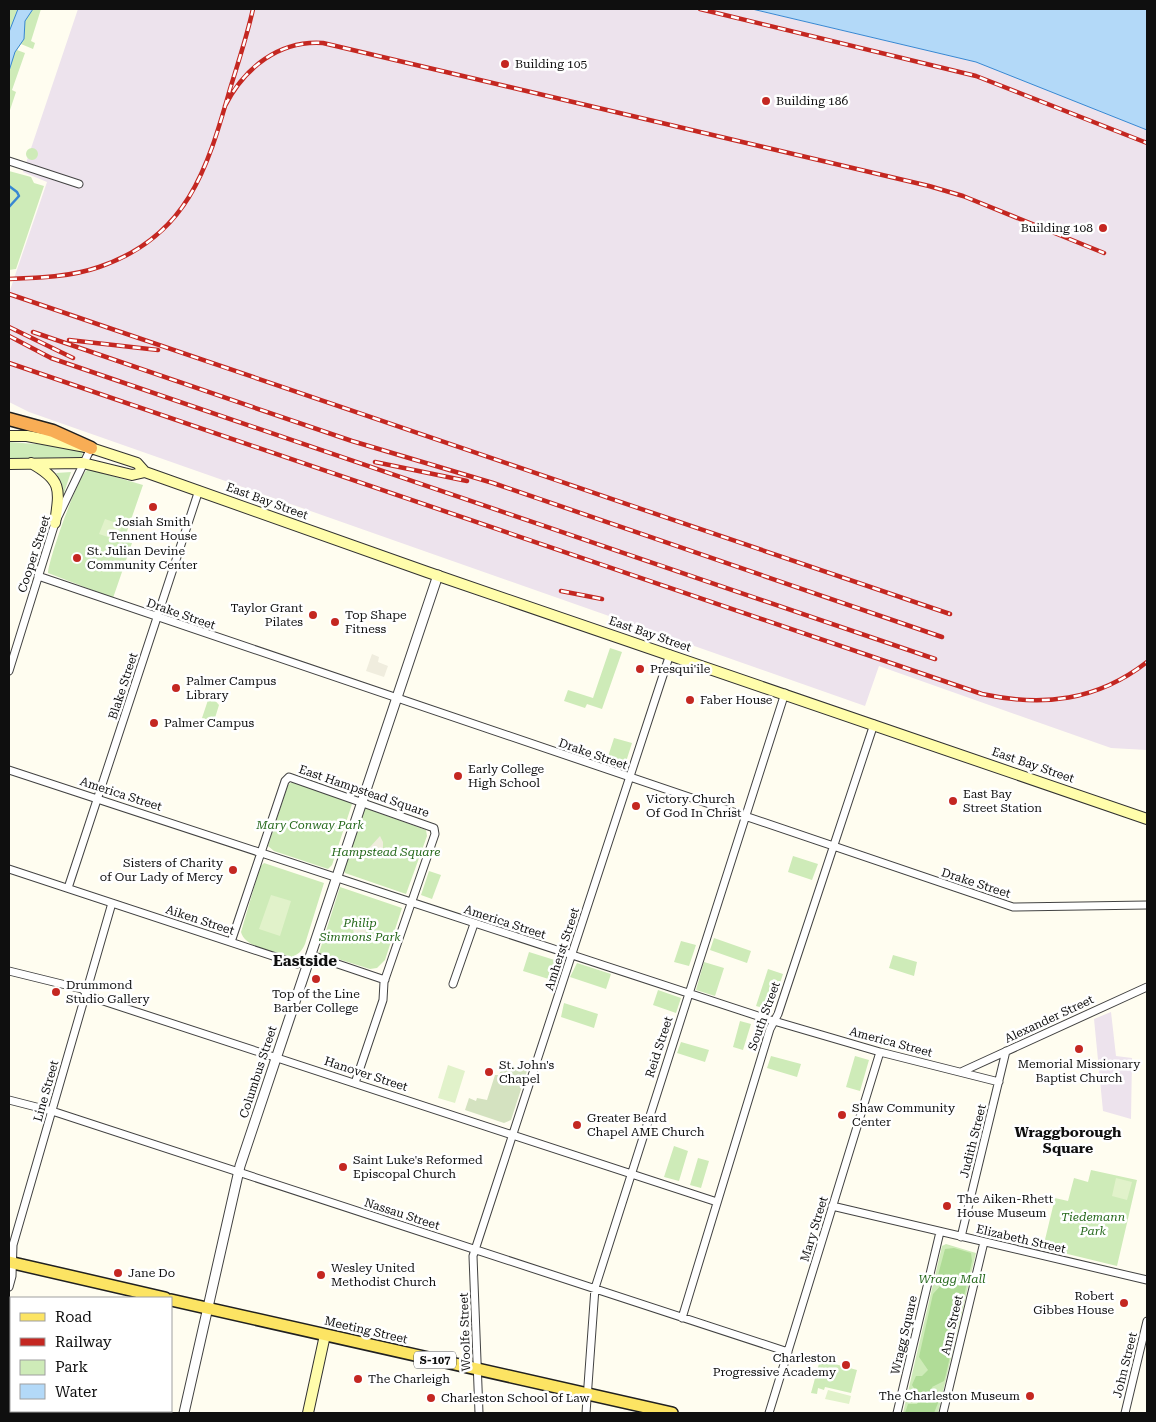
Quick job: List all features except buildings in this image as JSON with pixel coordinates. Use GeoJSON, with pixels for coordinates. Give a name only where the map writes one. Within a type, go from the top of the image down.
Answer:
{"type":"FeatureCollection","features":[{"type":"Feature","properties":{"kind":"highway"},"geometry":{"type":"LineString","coordinates":[[9,419],[52,431],[91,448]]}},
{"type":"Feature","properties":{"kind":"main road"},"geometry":{"type":"LineString","coordinates":[[9,436],[35,437],[91,448],[137,463],[145,472],[132,475],[83,463],[30,462],[9,464]]}},
{"type":"Feature","properties":{"kind":"main road"},"geometry":{"type":"LineString","coordinates":[[30,462],[52,476],[58,488],[55,523]]}},
{"type":"Feature","properties":{"kind":"main road","name":"East Bay Street"},"geometry":{"type":"LineString","coordinates":[[145,472],[1147,819]]}},
{"type":"Feature","properties":{"kind":"main road"},"geometry":{"type":"LineString","coordinates":[[11,1262],[161,1297]]}},
{"type":"Feature","properties":{"kind":"main road","name":"Meeting Street"},"geometry":{"type":"LineString","coordinates":[[172,1300],[672,1413]]}},
{"type":"Feature","properties":{"kind":"main road"},"geometry":{"type":"LineString","coordinates":[[308,1413],[325,1335]]}},
{"type":"Feature","properties":{"kind":"street"},"geometry":{"type":"LineString","coordinates":[[9,161],[78,184]]}},
{"type":"Feature","properties":{"kind":"street","name":"Cooper Street"},"geometry":{"type":"LineString","coordinates":[[9,671],[55,523],[91,448]]}},
{"type":"Feature","properties":{"kind":"street","name":"Blake Street"},"geometry":{"type":"LineString","coordinates":[[68,888],[199,490]]}},
{"type":"Feature","properties":{"kind":"street","name":"Columbus Street"},"geometry":{"type":"LineString","coordinates":[[184,1413],[238,1172],[395,698],[438,575]]}},
{"type":"Feature","properties":{"kind":"street","name":"Drake Street"},"geometry":{"type":"LineString","coordinates":[[38,576],[1012,908],[1147,905]]}},
{"type":"Feature","properties":{"kind":"street","name":"Amherst Street"},"geometry":{"type":"LineString","coordinates":[[476,1250],[670,654]]}},
{"type":"Feature","properties":{"kind":"street","name":"Reid Street"},"geometry":{"type":"LineString","coordinates":[[586,1413],[595,1288],[687,994],[785,694]]}},
{"type":"Feature","properties":{"kind":"street","name":"South Street"},"geometry":{"type":"LineString","coordinates":[[682,1318],[774,1021],[874,724]]}},
{"type":"Feature","properties":{"kind":"street","name":"America Street"},"geometry":{"type":"LineString","coordinates":[[9,770],[687,994],[880,1052],[999,1082]]}},
{"type":"Feature","properties":{"kind":"street","name":"East Hampstead Square"},"geometry":{"type":"LineString","coordinates":[[260,852],[285,781],[289,777],[361,801],[434,828],[435,834],[410,903]]}},
{"type":"Feature","properties":{"kind":"street"},"geometry":{"type":"LineString","coordinates":[[231,942],[260,852]]}},
{"type":"Feature","properties":{"kind":"street","name":"Aiken Street"},"geometry":{"type":"LineString","coordinates":[[9,869],[297,964],[317,957],[385,980]]}},
{"type":"Feature","properties":{"kind":"street","name":"Line Street"},"geometry":{"type":"LineString","coordinates":[[9,1287],[13,1245],[112,903]]}},
{"type":"Feature","properties":{"kind":"street"},"geometry":{"type":"LineString","coordinates":[[355,1083],[383,1000],[385,980],[410,903]]}},
{"type":"Feature","properties":{"kind":"street"},"geometry":{"type":"LineString","coordinates":[[453,984],[474,924]]}},
{"type":"Feature","properties":{"kind":"street","name":"Hanover Street"},"geometry":{"type":"LineString","coordinates":[[9,971],[82,989],[90,996],[717,1202]]}},
{"type":"Feature","properties":{"kind":"street","name":"Alexander Street"},"geometry":{"type":"LineString","coordinates":[[961,1072],[1147,986]]}},
{"type":"Feature","properties":{"kind":"street","name":"Judith Street"},"geometry":{"type":"LineString","coordinates":[[961,1237],[1006,1051]]}},
{"type":"Feature","properties":{"kind":"street","name":"Mary Street"},"geometry":{"type":"LineString","coordinates":[[768,1413],[880,1052]]}},
{"type":"Feature","properties":{"kind":"street","name":"Nassau Street"},"geometry":{"type":"LineString","coordinates":[[9,1100],[52,1111],[788,1352]]}},
{"type":"Feature","properties":{"kind":"street","name":"Elizabeth Street"},"geometry":{"type":"LineString","coordinates":[[832,1206],[1147,1280]]}},
{"type":"Feature","properties":{"kind":"street","name":"Wragg Square"},"geometry":{"type":"LineString","coordinates":[[898,1413],[940,1232]]}},
{"type":"Feature","properties":{"kind":"street","name":"Ann Street"},"geometry":{"type":"LineString","coordinates":[[943,1413],[984,1242]]}},
{"type":"Feature","properties":{"kind":"street","name":"Woolfe Street"},"geometry":{"type":"LineString","coordinates":[[476,1250],[473,1256],[479,1413]]}},
{"type":"Feature","properties":{"kind":"street","name":"John Street"},"geometry":{"type":"LineString","coordinates":[[1125,1413],[1147,1321]]}},
{"type":"Feature","properties":{"kind":"shaded area"},"geometry":{"type":"Polygon","coordinates":[[[78,9],[751,9],[976,62],[1147,130],[1147,750],[1111,748],[879,666],[865,706],[29,412],[9,402],[9,293],[47,182],[23,172],[78,9]]]}},
{"type":"Feature","properties":{"kind":"shaded area"},"geometry":{"type":"Polygon","coordinates":[[[372,654],[379,657],[378,662],[388,666],[384,677],[366,671],[372,654]]]}},
{"type":"Feature","properties":{"kind":"shaded area"},"geometry":{"type":"Polygon","coordinates":[[[380,836],[383,842],[383,850],[379,857],[373,860],[370,847],[380,836]]]}},
{"type":"Feature","properties":{"kind":"shaded area"},"geometry":{"type":"Polygon","coordinates":[[[357,922],[363,922],[367,929],[363,936],[357,936],[353,932],[353,926],[357,922]]]}},
{"type":"Feature","properties":{"kind":"shaded area"},"geometry":{"type":"Polygon","coordinates":[[[1111,1012],[1116,1056],[1132,1058],[1131,1119],[1103,1111],[1094,1019],[1111,1012]]]}},
{"type":"Feature","properties":{"kind":"green space"},"geometry":{"type":"Polygon","coordinates":[[[9,9],[41,9],[31,41],[35,43],[33,49],[21,44],[17,50],[25,53],[12,90],[16,92],[9,113],[9,9]]]}},
{"type":"Feature","properties":{"kind":"green space"},"geometry":{"type":"Polygon","coordinates":[[[34,148],[37,149],[37,159],[30,160],[27,159],[26,152],[27,149],[34,148]]]}},
{"type":"Feature","properties":{"kind":"green space"},"geometry":{"type":"Polygon","coordinates":[[[9,171],[31,177],[34,183],[44,186],[16,269],[9,270],[9,171]]]}},
{"type":"Feature","properties":{"kind":"green space"},"geometry":{"type":"Polygon","coordinates":[[[9,442],[49,445],[82,451],[83,457],[9,459],[9,442]]]}},
{"type":"Feature","properties":{"kind":"green space"},"geometry":{"type":"Polygon","coordinates":[[[88,469],[143,485],[124,540],[132,543],[113,598],[48,573],[53,551],[65,518],[83,475],[88,469]]]}},
{"type":"Feature","properties":{"kind":"green space"},"geometry":{"type":"Polygon","coordinates":[[[71,472],[63,496],[61,482],[56,473],[71,472]]]}},
{"type":"Feature","properties":{"kind":"green space"},"geometry":{"type":"Polygon","coordinates":[[[105,519],[122,525],[117,540],[99,534],[105,519]]]}},
{"type":"Feature","properties":{"kind":"green space"},"geometry":{"type":"Polygon","coordinates":[[[610,648],[622,652],[602,709],[587,704],[585,708],[564,701],[568,690],[593,698],[610,648]]]}},
{"type":"Feature","properties":{"kind":"green space"},"geometry":{"type":"Polygon","coordinates":[[[209,697],[212,697],[219,705],[215,718],[208,720],[202,718],[209,697]]]}},
{"type":"Feature","properties":{"kind":"green space"},"geometry":{"type":"Polygon","coordinates":[[[614,738],[632,743],[624,768],[606,763],[614,738]]]}},
{"type":"Feature","properties":{"kind":"green space","name":"Mary Conway Park"},"geometry":{"type":"Polygon","coordinates":[[[292,782],[349,801],[352,804],[332,865],[328,869],[274,851],[268,846],[288,785],[292,782]]]}},
{"type":"Feature","properties":{"kind":"green space","name":"Hampstead Square"},"geometry":{"type":"Polygon","coordinates":[[[365,808],[426,830],[427,836],[406,894],[345,873],[344,870],[365,808]]]}},
{"type":"Feature","properties":{"kind":"green space"},"geometry":{"type":"Polygon","coordinates":[[[793,856],[818,864],[812,880],[788,872],[793,856]]]}},
{"type":"Feature","properties":{"kind":"green space"},"geometry":{"type":"Polygon","coordinates":[[[264,863],[324,883],[303,949],[291,957],[255,946],[248,942],[241,932],[260,867],[264,863]]]}},
{"type":"Feature","properties":{"kind":"green space"},"geometry":{"type":"Polygon","coordinates":[[[429,871],[441,875],[432,899],[421,895],[429,871]]]}},
{"type":"Feature","properties":{"kind":"green space","name":"Philip Simmons Park"},"geometry":{"type":"Polygon","coordinates":[[[340,887],[402,908],[385,960],[377,968],[370,969],[319,953],[340,887]]]}},
{"type":"Feature","properties":{"kind":"green space"},"geometry":{"type":"Polygon","coordinates":[[[271,895],[291,901],[280,936],[259,929],[271,895]]]}},
{"type":"Feature","properties":{"kind":"green space"},"geometry":{"type":"Polygon","coordinates":[[[714,938],[751,951],[747,963],[710,950],[714,938]]]}},
{"type":"Feature","properties":{"kind":"green space"},"geometry":{"type":"Polygon","coordinates":[[[681,941],[696,945],[689,966],[674,962],[681,941]]]}},
{"type":"Feature","properties":{"kind":"green space"},"geometry":{"type":"Polygon","coordinates":[[[529,952],[561,962],[555,981],[523,971],[529,952]]]}},
{"type":"Feature","properties":{"kind":"green space"},"geometry":{"type":"Polygon","coordinates":[[[893,955],[917,962],[914,976],[889,968],[893,955]]]}},
{"type":"Feature","properties":{"kind":"green space"},"geometry":{"type":"Polygon","coordinates":[[[704,962],[724,968],[715,996],[696,990],[704,962]]]}},
{"type":"Feature","properties":{"kind":"green space"},"geometry":{"type":"Polygon","coordinates":[[[577,963],[611,974],[606,989],[570,977],[577,963]]]}},
{"type":"Feature","properties":{"kind":"green space"},"geometry":{"type":"Polygon","coordinates":[[[768,969],[783,974],[771,1010],[756,1006],[768,969]]]}},
{"type":"Feature","properties":{"kind":"green space"},"geometry":{"type":"Polygon","coordinates":[[[658,990],[681,998],[676,1013],[653,1005],[658,990]]]}},
{"type":"Feature","properties":{"kind":"green space"},"geometry":{"type":"Polygon","coordinates":[[[564,1003],[598,1014],[594,1028],[561,1017],[564,1003]]]}},
{"type":"Feature","properties":{"kind":"green space"},"geometry":{"type":"Polygon","coordinates":[[[740,1021],[751,1024],[743,1050],[733,1047],[740,1021]]]}},
{"type":"Feature","properties":{"kind":"green space"},"geometry":{"type":"Polygon","coordinates":[[[681,1042],[709,1050],[705,1062],[677,1053],[681,1042]]]}},
{"type":"Feature","properties":{"kind":"green space"},"geometry":{"type":"Polygon","coordinates":[[[771,1056],[801,1064],[797,1077],[767,1068],[771,1056]]]}},
{"type":"Feature","properties":{"kind":"green space"},"geometry":{"type":"Polygon","coordinates":[[[855,1056],[869,1060],[860,1091],[846,1087],[855,1056]]]}},
{"type":"Feature","properties":{"kind":"green space"},"geometry":{"type":"Polygon","coordinates":[[[505,1062],[527,1071],[511,1120],[504,1123],[465,1110],[469,1098],[476,1101],[477,1098],[487,1100],[495,1075],[499,1075],[505,1062]]]}},
{"type":"Feature","properties":{"kind":"green space"},"geometry":{"type":"Polygon","coordinates":[[[448,1065],[465,1071],[455,1103],[438,1098],[448,1065]]]}},
{"type":"Feature","properties":{"kind":"green space"},"geometry":{"type":"Polygon","coordinates":[[[674,1146],[688,1151],[679,1181],[664,1177],[674,1146]]]}},
{"type":"Feature","properties":{"kind":"green space"},"geometry":{"type":"Polygon","coordinates":[[[698,1158],[709,1161],[701,1188],[690,1185],[698,1158]]]}},
{"type":"Feature","properties":{"kind":"green space","name":"Tiedemann Park"},"geometry":{"type":"Polygon","coordinates":[[[1091,1170],[1137,1180],[1117,1266],[1043,1248],[1055,1198],[1068,1201],[1074,1178],[1088,1182],[1091,1170]]]}},
{"type":"Feature","properties":{"kind":"green space"},"geometry":{"type":"Polygon","coordinates":[[[1116,1178],[1132,1182],[1127,1200],[1112,1196],[1116,1178]]]}},
{"type":"Feature","properties":{"kind":"green space","name":"Wragg Mall"},"geometry":{"type":"Polygon","coordinates":[[[946,1244],[976,1253],[938,1413],[903,1413],[942,1246],[946,1244]]]}},
{"type":"Feature","properties":{"kind":"green space","name":"Wragg Mall"},"geometry":{"type":"Polygon","coordinates":[[[954,1248],[971,1253],[972,1261],[944,1381],[932,1387],[938,1403],[934,1413],[905,1413],[908,1404],[917,1404],[919,1399],[912,1385],[916,1376],[922,1376],[928,1370],[919,1357],[933,1294],[944,1282],[938,1275],[945,1249],[954,1248]]]}},
{"type":"Feature","properties":{"kind":"green space"},"geometry":{"type":"Polygon","coordinates":[[[820,1360],[857,1370],[851,1393],[825,1387],[824,1390],[818,1388],[817,1394],[811,1393],[820,1360]]]}},
{"type":"Feature","properties":{"kind":"green space"},"geometry":{"type":"Polygon","coordinates":[[[828,1390],[851,1396],[849,1404],[825,1399],[828,1390]]]}},
{"type":"Feature","properties":{"kind":"water"},"geometry":{"type":"Polygon","coordinates":[[[18,9],[33,9],[25,21],[24,39],[15,52],[9,71],[9,32],[18,9]]]}},
{"type":"Feature","properties":{"kind":"water"},"geometry":{"type":"Polygon","coordinates":[[[752,9],[1147,9],[1147,130],[976,62],[752,9]]]}},
{"type":"Feature","properties":{"kind":"waterway"},"geometry":{"type":"LineString","coordinates":[[9,186],[19,196],[9,207]]}},
{"type":"Feature","properties":{"kind":"railway"},"geometry":{"type":"LineString","coordinates":[[9,279],[66,275],[99,267],[129,254],[153,238],[173,219],[189,197],[202,173],[212,147],[253,9]]}},
{"type":"Feature","properties":{"kind":"railway"},"geometry":{"type":"LineString","coordinates":[[700,9],[976,76],[1147,143]]}},
{"type":"Feature","properties":{"kind":"railway"},"geometry":{"type":"LineString","coordinates":[[225,106],[242,80],[265,59],[292,46],[307,43],[323,43],[929,186],[963,196],[1104,253]]}},
{"type":"Feature","properties":{"kind":"railway"},"geometry":{"type":"LineString","coordinates":[[9,294],[950,614]]}},
{"type":"Feature","properties":{"kind":"railway"},"geometry":{"type":"LineString","coordinates":[[9,327],[73,358]]}},
{"type":"Feature","properties":{"kind":"railway"},"geometry":{"type":"LineString","coordinates":[[33,332],[352,441],[493,483],[942,637]]}},
{"type":"Feature","properties":{"kind":"railway"},"geometry":{"type":"LineString","coordinates":[[9,336],[51,358],[935,659]]}},
{"type":"Feature","properties":{"kind":"railway"},"geometry":{"type":"LineString","coordinates":[[69,340],[158,350]]}},
{"type":"Feature","properties":{"kind":"railway"},"geometry":{"type":"LineString","coordinates":[[9,363],[982,694],[1026,700],[1069,698],[1109,685],[1147,662]]}},
{"type":"Feature","properties":{"kind":"railway"},"geometry":{"type":"LineString","coordinates":[[375,462],[467,481]]}},
{"type":"Feature","properties":{"kind":"railway"},"geometry":{"type":"LineString","coordinates":[[561,591],[602,599]]}},
{"type":"Feature","properties":{"kind":"place","name":"Building 105"},"geometry":{"type":"Point","coordinates":[505,64]}},
{"type":"Feature","properties":{"kind":"place","name":"Building 186"},"geometry":{"type":"Point","coordinates":[766,101]}},
{"type":"Feature","properties":{"kind":"place","name":"Building 108"},"geometry":{"type":"Point","coordinates":[1103,228]}},
{"type":"Feature","properties":{"kind":"place","name":"Josiah Smith Tennent House"},"geometry":{"type":"Point","coordinates":[153,507]}},
{"type":"Feature","properties":{"kind":"place","name":"St. Julian Devine Community Center"},"geometry":{"type":"Point","coordinates":[77,558]}},
{"type":"Feature","properties":{"kind":"place","name":"Taylor Grant Pilates"},"geometry":{"type":"Point","coordinates":[313,615]}},
{"type":"Feature","properties":{"kind":"place","name":"Top Shape Fitness"},"geometry":{"type":"Point","coordinates":[335,622]}},
{"type":"Feature","properties":{"kind":"place","name":"Presqui'ile"},"geometry":{"type":"Point","coordinates":[640,669]}},
{"type":"Feature","properties":{"kind":"place","name":"Palmer Campus Library"},"geometry":{"type":"Point","coordinates":[176,688]}},
{"type":"Feature","properties":{"kind":"place","name":"Faber House"},"geometry":{"type":"Point","coordinates":[690,700]}},
{"type":"Feature","properties":{"kind":"place","name":"Palmer Campus"},"geometry":{"type":"Point","coordinates":[154,723]}},
{"type":"Feature","properties":{"kind":"place","name":"Early College High School"},"geometry":{"type":"Point","coordinates":[458,776]}},
{"type":"Feature","properties":{"kind":"place","name":"East Bay Street Station"},"geometry":{"type":"Point","coordinates":[953,801]}},
{"type":"Feature","properties":{"kind":"place","name":"Victory Church Of God In Christ"},"geometry":{"type":"Point","coordinates":[636,806]}},
{"type":"Feature","properties":{"kind":"place","name":"Sisters of Charity of Our Lady of Mercy"},"geometry":{"type":"Point","coordinates":[233,870]}},
{"type":"Feature","properties":{"kind":"place","name":"Top of the Line Barber College"},"geometry":{"type":"Point","coordinates":[316,979]}},
{"type":"Feature","properties":{"kind":"place","name":"Drummond Studio Gallery"},"geometry":{"type":"Point","coordinates":[56,992]}},
{"type":"Feature","properties":{"kind":"place","name":"Memorial Missionary Baptist Church"},"geometry":{"type":"Point","coordinates":[1079,1049]}},
{"type":"Feature","properties":{"kind":"place","name":"St. John's Chapel"},"geometry":{"type":"Point","coordinates":[489,1072]}},
{"type":"Feature","properties":{"kind":"place","name":"Shaw Community Center"},"geometry":{"type":"Point","coordinates":[842,1115]}},
{"type":"Feature","properties":{"kind":"place","name":"Greater Beard Chapel AME Church"},"geometry":{"type":"Point","coordinates":[577,1125]}},
{"type":"Feature","properties":{"kind":"place","name":"Saint Luke's Reformed Episcopal Church"},"geometry":{"type":"Point","coordinates":[343,1167]}},
{"type":"Feature","properties":{"kind":"place","name":"The Aiken-Rhett House Museum"},"geometry":{"type":"Point","coordinates":[947,1206]}},
{"type":"Feature","properties":{"kind":"place","name":"Jane Do"},"geometry":{"type":"Point","coordinates":[118,1273]}},
{"type":"Feature","properties":{"kind":"place","name":"Wesley United Methodist Church"},"geometry":{"type":"Point","coordinates":[321,1275]}},
{"type":"Feature","properties":{"kind":"place","name":"Robert Gibbes House"},"geometry":{"type":"Point","coordinates":[1124,1303]}},
{"type":"Feature","properties":{"kind":"place","name":"Charleston Progressive Academy"},"geometry":{"type":"Point","coordinates":[846,1365]}},
{"type":"Feature","properties":{"kind":"place","name":"The Charleigh"},"geometry":{"type":"Point","coordinates":[358,1379]}},
{"type":"Feature","properties":{"kind":"place","name":"The Charleston Museum"},"geometry":{"type":"Point","coordinates":[1030,1396]}},
{"type":"Feature","properties":{"kind":"place","name":"Charleston School of Law"},"geometry":{"type":"Point","coordinates":[431,1398]}},
{"type":"Feature","properties":{"kind":"district","name":"Eastside"},"geometry":{"type":"Point","coordinates":[305,961]}},
{"type":"Feature","properties":{"kind":"district","name":"Wraggborough Square"},"geometry":{"type":"Point","coordinates":[1068,1140]}}]}
